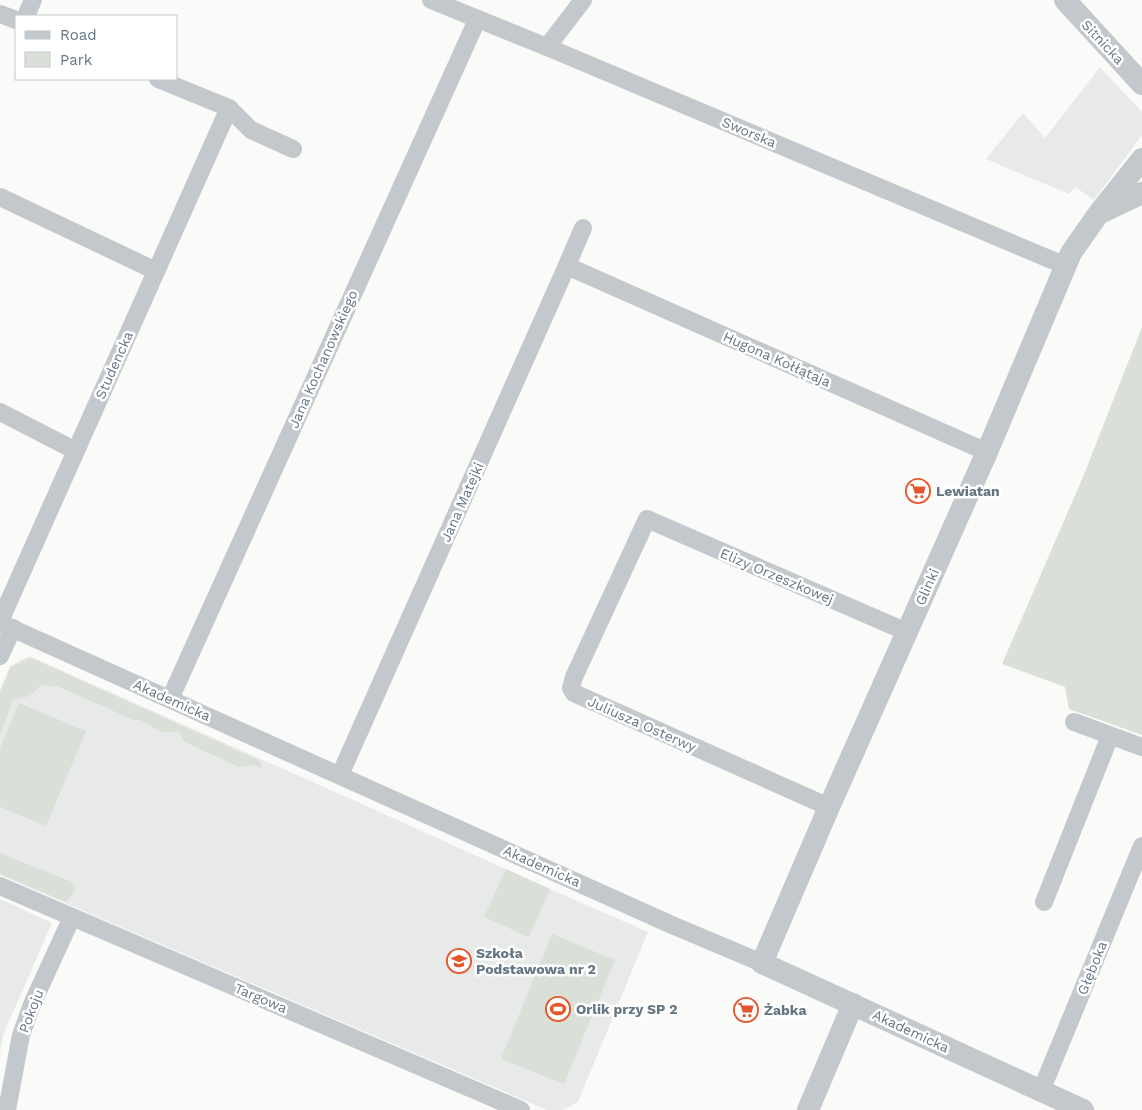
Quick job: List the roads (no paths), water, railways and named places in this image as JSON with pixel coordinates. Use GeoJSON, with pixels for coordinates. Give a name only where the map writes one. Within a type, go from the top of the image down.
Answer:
{"type":"FeatureCollection","features":[{"type":"Feature","properties":{"kind":"street"},"geometry":{"type":"LineString","coordinates":[[26,15],[33,0]]}},
{"type":"Feature","properties":{"kind":"street","name":"Sworska"},"geometry":{"type":"LineString","coordinates":[[430,0],[547,47],[1066,266]]}},
{"type":"Feature","properties":{"kind":"street"},"geometry":{"type":"LineString","coordinates":[[547,47],[582,0]]}},
{"type":"Feature","properties":{"kind":"street","name":"Sitnicka"},"geometry":{"type":"LineString","coordinates":[[1065,0],[1142,84]]}},
{"type":"Feature","properties":{"kind":"street"},"geometry":{"type":"LineString","coordinates":[[0,14],[15,20]]}},
{"type":"Feature","properties":{"kind":"street","name":"Jana Kochanowskiego"},"geometry":{"type":"LineString","coordinates":[[170,699],[477,20]]}},
{"type":"Feature","properties":{"kind":"street"},"geometry":{"type":"LineString","coordinates":[[160,80],[229,108],[251,130],[293,149]]}},
{"type":"Feature","properties":{"kind":"street","name":"Studencka"},"geometry":{"type":"LineString","coordinates":[[0,656],[4,624],[76,451],[229,108]]}},
{"type":"Feature","properties":{"kind":"street","name":"Glinki"},"geometry":{"type":"LineString","coordinates":[[762,963],[987,452],[1071,253],[1099,213],[1142,159]]}},
{"type":"Feature","properties":{"kind":"street"},"geometry":{"type":"LineString","coordinates":[[1099,213],[1142,193]]}},
{"type":"Feature","properties":{"kind":"street"},"geometry":{"type":"LineString","coordinates":[[0,197],[156,271]]}},
{"type":"Feature","properties":{"kind":"street","name":"Jana Matejki"},"geometry":{"type":"LineString","coordinates":[[340,775],[583,228]]}},
{"type":"Feature","properties":{"kind":"street","name":"Hugona Kołłątaja"},"geometry":{"type":"LineString","coordinates":[[567,266],[987,452]]}},
{"type":"Feature","properties":{"kind":"street"},"geometry":{"type":"LineString","coordinates":[[0,412],[76,451]]}},
{"type":"Feature","properties":{"kind":"street","name":"Elizy Orzeszkowej"},"geometry":{"type":"LineString","coordinates":[[646,519],[907,632]]}},
{"type":"Feature","properties":{"kind":"street","name":"Juliusza Osterwy"},"geometry":{"type":"LineString","coordinates":[[646,519],[574,677],[571,688],[574,693],[829,808]]}},
{"type":"Feature","properties":{"kind":"street","name":"Akademicka"},"geometry":{"type":"LineString","coordinates":[[4,624],[664,921],[762,963],[1083,1110]]}},
{"type":"Feature","properties":{"kind":"street"},"geometry":{"type":"LineString","coordinates":[[1074,722],[1142,747]]}},
{"type":"Feature","properties":{"kind":"street"},"geometry":{"type":"LineString","coordinates":[[1044,902],[1110,736]]}},
{"type":"Feature","properties":{"kind":"street","name":"Głęboka"},"geometry":{"type":"LineString","coordinates":[[1041,1091],[1142,846]]}},
{"type":"Feature","properties":{"kind":"street","name":"Targowa"},"geometry":{"type":"LineString","coordinates":[[0,886],[521,1110]]}},
{"type":"Feature","properties":{"kind":"street","name":"Pokoju"},"geometry":{"type":"LineString","coordinates":[[8,1110],[21,1035],[33,1002],[72,917]]}},
{"type":"Feature","properties":{"kind":"street"},"geometry":{"type":"LineString","coordinates":[[808,1110],[853,1004]]}},
{"type":"Feature","properties":{"kind":"place","name":"Lewiatan"},"geometry":{"type":"Point","coordinates":[918,491]}},
{"type":"Feature","properties":{"kind":"place","name":"Szkoła Podstawowa nr 2"},"geometry":{"type":"Point","coordinates":[459,961]}},
{"type":"Feature","properties":{"kind":"place","name":"Orlik przy SP 2"},"geometry":{"type":"Point","coordinates":[558,1009]}},
{"type":"Feature","properties":{"kind":"place","name":"Żabka"},"geometry":{"type":"Point","coordinates":[746,1010]}}]}
